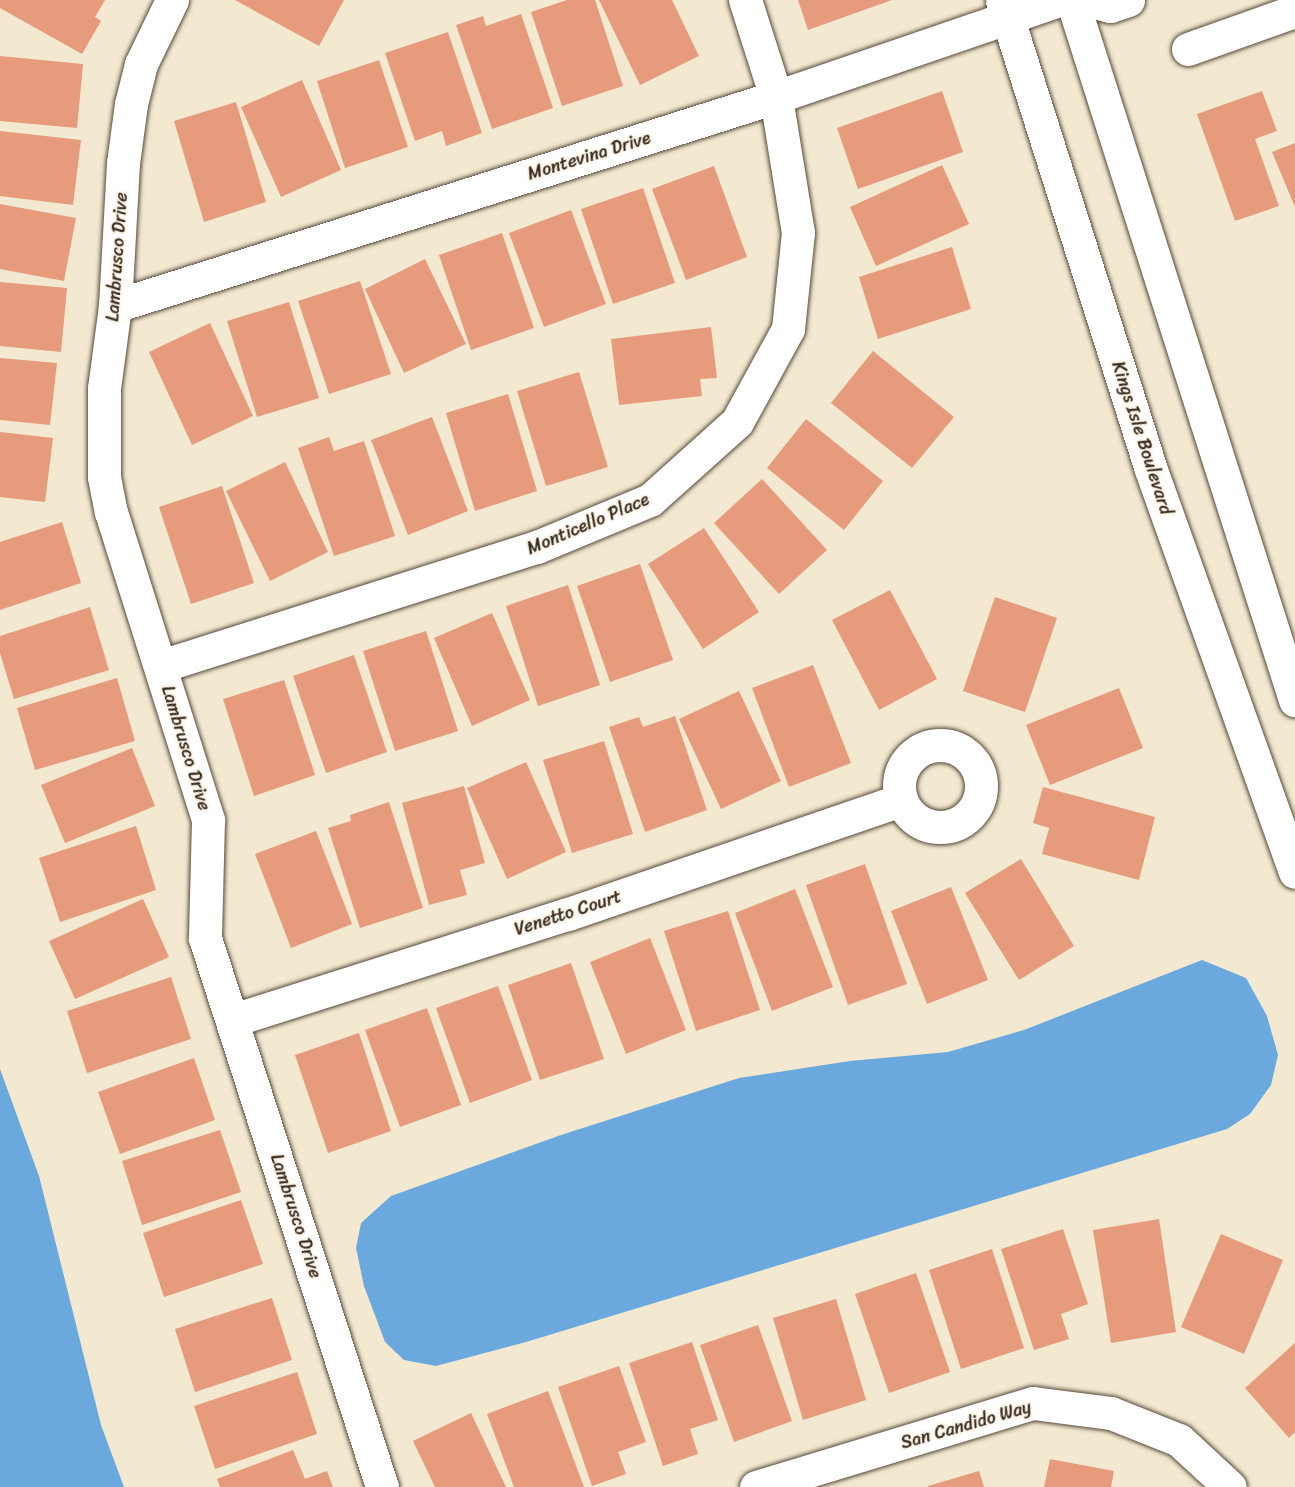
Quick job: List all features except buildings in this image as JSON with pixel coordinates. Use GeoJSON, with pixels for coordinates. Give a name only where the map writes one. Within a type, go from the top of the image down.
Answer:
{"type":"FeatureCollection","features":[{"type":"Feature","properties":{"kind":"street","name":"Lambrusco Drive"},"geometry":{"type":"LineString","coordinates":[[172,0],[141,64],[130,104],[123,163],[116,306],[104,388],[104,477],[111,512],[208,820],[205,938],[234,1020],[382,1487]]}},
{"type":"Feature","properties":{"kind":"street"},"geometry":{"type":"LineString","coordinates":[[745,0],[776,98]]}},
{"type":"Feature","properties":{"kind":"street","name":"Montevina Drive"},"geometry":{"type":"LineString","coordinates":[[116,306],[776,98],[1005,9],[1060,0]]}},
{"type":"Feature","properties":{"kind":"street"},"geometry":{"type":"LineString","coordinates":[[1072,0],[1295,700]]}},
{"type":"Feature","properties":{"kind":"street"},"geometry":{"type":"LineString","coordinates":[[1086,0],[1110,6],[1128,0]]}},
{"type":"Feature","properties":{"kind":"street","name":"Kings Isle Boulevard"},"geometry":{"type":"LineString","coordinates":[[1005,9],[1150,467],[1295,872]]}},
{"type":"Feature","properties":{"kind":"street"},"geometry":{"type":"LineString","coordinates":[[1188,49],[1295,11]]}},
{"type":"Feature","properties":{"kind":"street","name":"Monticello Place"},"geometry":{"type":"LineString","coordinates":[[161,666],[537,547],[650,500],[737,422],[788,328],[798,233],[776,98]]}},
{"type":"Feature","properties":{"kind":"street","name":"Venetto Court"},"geometry":{"type":"LineString","coordinates":[[234,1020],[568,914],[900,800]]}},
{"type":"Feature","properties":{"kind":"street","name":"San Candido Way"},"geometry":{"type":"LineString","coordinates":[[756,1487],[1033,1403],[1111,1413],[1179,1440],[1230,1487]]}},
{"type":"Feature","properties":{"kind":"water"},"geometry":{"type":"Polygon","coordinates":[[[1202,960],[1246,978],[1267,1016],[1278,1055],[1271,1085],[1250,1114],[1227,1129],[526,1342],[436,1366],[404,1360],[385,1342],[364,1286],[356,1248],[361,1223],[391,1196],[561,1135],[739,1078],[850,1061],[948,1052],[1024,1030],[1202,960]]]}},
{"type":"Feature","properties":{"kind":"water"},"geometry":{"type":"Polygon","coordinates":[[[0,1069],[39,1176],[101,1425],[124,1487],[0,1487],[0,1069]]]}}]}
